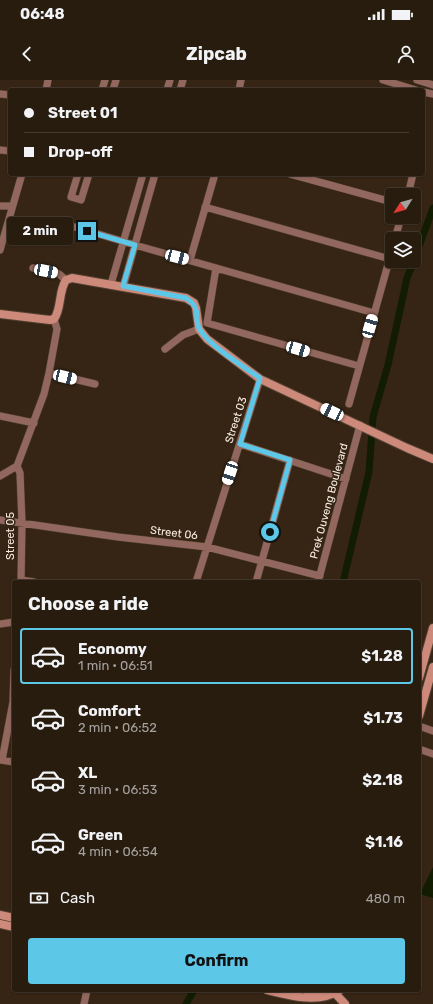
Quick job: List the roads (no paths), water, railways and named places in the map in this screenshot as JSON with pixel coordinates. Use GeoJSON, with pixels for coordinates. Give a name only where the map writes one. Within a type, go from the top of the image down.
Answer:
{"type":"FeatureCollection","features":[{"type":"Feature","properties":{"kind":"street"},"geometry":{"type":"LineString","coordinates":[[105,80],[115,85]]}},
{"type":"Feature","properties":{"kind":"street"},"geometry":{"type":"LineString","coordinates":[[383,80],[406,83]]}},
{"type":"Feature","properties":{"kind":"street"},"geometry":{"type":"LineString","coordinates":[[417,80],[433,85]]}},
{"type":"Feature","properties":{"kind":"street"},"geometry":{"type":"LineString","coordinates":[[0,250],[21,176]]}},
{"type":"Feature","properties":{"kind":"street"},"geometry":{"type":"LineString","coordinates":[[77,176],[71,197],[81,200],[88,176]]}},
{"type":"Feature","properties":{"kind":"street"},"geometry":{"type":"LineString","coordinates":[[111,284],[142,176]]}},
{"type":"Feature","properties":{"kind":"street"},"geometry":{"type":"LineString","coordinates":[[123,286],[154,176]]}},
{"type":"Feature","properties":{"kind":"street"},"geometry":{"type":"LineString","coordinates":[[190,260],[214,176]]}},
{"type":"Feature","properties":{"kind":"street"},"geometry":{"type":"LineString","coordinates":[[297,176],[385,200]]}},
{"type":"Feature","properties":{"kind":"street"},"geometry":{"type":"LineString","coordinates":[[410,188],[413,176]]}},
{"type":"Feature","properties":{"kind":"street"},"geometry":{"type":"LineString","coordinates":[[0,206],[12,206]]}},
{"type":"Feature","properties":{"kind":"street"},"geometry":{"type":"LineString","coordinates":[[205,207],[385,258]]}},
{"type":"Feature","properties":{"kind":"street"},"geometry":{"type":"LineString","coordinates":[[76,227],[123,242],[374,313]]}},
{"type":"Feature","properties":{"kind":"street"},"geometry":{"type":"LineString","coordinates":[[32,268],[59,274],[66,280]]}},
{"type":"Feature","properties":{"kind":"street"},"geometry":{"type":"LineString","coordinates":[[216,268],[207,323],[359,366]]}},
{"type":"Feature","properties":{"kind":"street"},"geometry":{"type":"LineString","coordinates":[[349,404],[387,268]]}},
{"type":"Feature","properties":{"kind":"street"},"geometry":{"type":"LineString","coordinates":[[0,476],[17,466],[34,423],[49,374],[57,329],[54,319],[57,315],[60,295],[66,280],[72,278],[186,298],[194,303],[199,329],[207,338],[260,378],[433,459]]}},
{"type":"Feature","properties":{"kind":"street"},"geometry":{"type":"LineString","coordinates":[[0,314],[50,320],[54,319]]}},
{"type":"Feature","properties":{"kind":"street"},"geometry":{"type":"LineString","coordinates":[[165,349],[183,335],[199,329]]}},
{"type":"Feature","properties":{"kind":"street"},"geometry":{"type":"LineString","coordinates":[[49,374],[95,384]]}},
{"type":"Feature","properties":{"kind":"street","name":"Street 03"},"geometry":{"type":"LineString","coordinates":[[197,580],[260,378]]}},
{"type":"Feature","properties":{"kind":"street"},"geometry":{"type":"LineString","coordinates":[[0,416],[34,423]]}},
{"type":"Feature","properties":{"kind":"street","name":"Prek Ouveng Boulevard"},"geometry":{"type":"LineString","coordinates":[[319,579],[362,426]]}},
{"type":"Feature","properties":{"kind":"street"},"geometry":{"type":"LineString","coordinates":[[240,444],[346,479]]}},
{"type":"Feature","properties":{"kind":"street"},"geometry":{"type":"LineString","coordinates":[[257,580],[290,460]]}},
{"type":"Feature","properties":{"kind":"street","name":"Street 05"},"geometry":{"type":"LineString","coordinates":[[17,466],[20,472],[22,523],[21,580]]}},
{"type":"Feature","properties":{"kind":"street","name":"Street 06"},"geometry":{"type":"LineString","coordinates":[[0,520],[207,548],[262,560],[319,579]]}},
{"type":"Feature","properties":{"kind":"street"},"geometry":{"type":"LineString","coordinates":[[0,624],[12,622]]}},
{"type":"Feature","properties":{"kind":"street"},"geometry":{"type":"LineString","coordinates":[[421,671],[433,628]]}},
{"type":"Feature","properties":{"kind":"street"},"geometry":{"type":"LineString","coordinates":[[422,696],[433,668]]}},
{"type":"Feature","properties":{"kind":"street"},"geometry":{"type":"LineString","coordinates":[[12,707],[1,760],[12,762]]}},
{"type":"Feature","properties":{"kind":"street"},"geometry":{"type":"LineString","coordinates":[[421,727],[433,731]]}},
{"type":"Feature","properties":{"kind":"street"},"geometry":{"type":"LineString","coordinates":[[421,750],[433,754]]}},
{"type":"Feature","properties":{"kind":"street"},"geometry":{"type":"LineString","coordinates":[[0,914],[12,917]]}},
{"type":"Feature","properties":{"kind":"street"},"geometry":{"type":"LineString","coordinates":[[0,924],[12,927]]}},
{"type":"Feature","properties":{"kind":"street"},"geometry":{"type":"LineString","coordinates":[[84,1004],[87,992]]}},
{"type":"Feature","properties":{"kind":"street"},"geometry":{"type":"LineString","coordinates":[[274,992],[312,1002],[324,1000],[335,992]]}},
{"type":"Feature","properties":{"kind":"street"},"geometry":{"type":"LineString","coordinates":[[337,992],[345,1004]]}},
{"type":"Feature","properties":{"kind":"waterway"},"geometry":{"type":"LineString","coordinates":[[421,241],[433,208]]}},
{"type":"Feature","properties":{"kind":"waterway"},"geometry":{"type":"LineString","coordinates":[[343,580],[369,472],[373,417],[388,365],[407,278],[411,268]]}},
{"type":"Feature","properties":{"kind":"waterway"},"geometry":{"type":"LineString","coordinates":[[186,1004],[193,992]]}}]}
